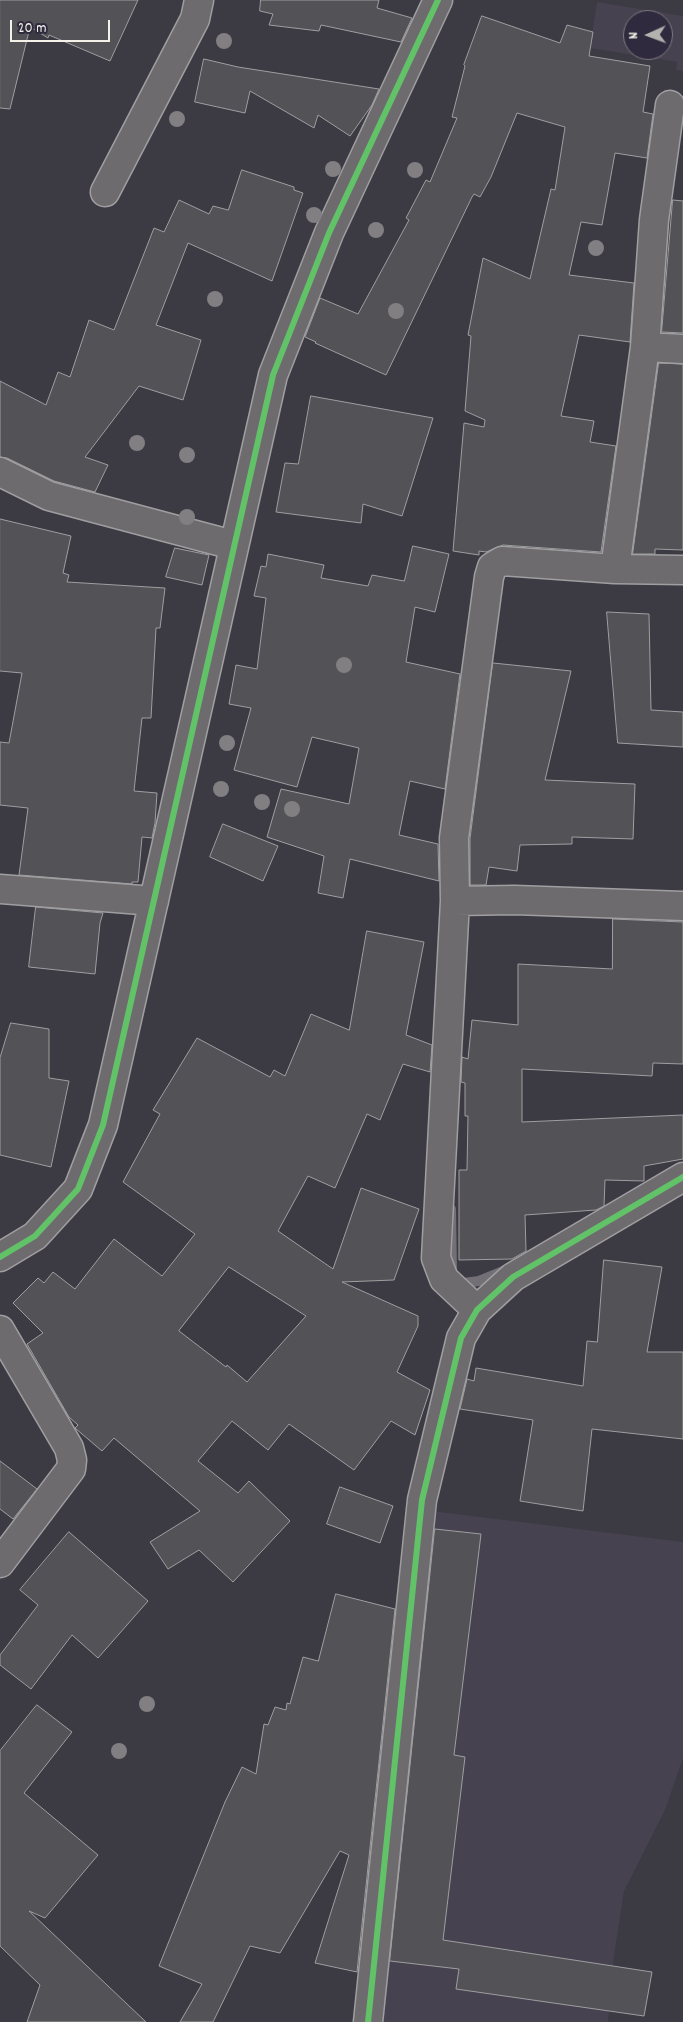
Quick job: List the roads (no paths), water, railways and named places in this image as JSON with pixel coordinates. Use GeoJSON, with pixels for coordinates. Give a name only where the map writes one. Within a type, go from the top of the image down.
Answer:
{"type":"FeatureCollection","features":[{"type":"Feature","properties":{"kind":"street"},"geometry":{"type":"LineString","coordinates":[[105,192],[195,19],[199,0]]}},
{"type":"Feature","properties":{"kind":"street"},"geometry":{"type":"LineString","coordinates":[[0,1257],[35,1236],[78,1189],[103,1126],[233,544],[273,375],[330,233],[438,0]]}},
{"type":"Feature","properties":{"kind":"street"},"geometry":{"type":"LineString","coordinates":[[615,569],[645,347],[654,220],[670,105]]}},
{"type":"Feature","properties":{"kind":"street"},"geometry":{"type":"LineString","coordinates":[[645,347],[683,349]]}},
{"type":"Feature","properties":{"kind":"street"},"geometry":{"type":"LineString","coordinates":[[0,472],[49,496],[233,544]]}},
{"type":"Feature","properties":{"kind":"street"},"geometry":{"type":"LineString","coordinates":[[477,1310],[444,1279],[436,1258],[455,901],[454,838],[487,587],[492,567],[502,561],[615,569],[683,570]]}},
{"type":"Feature","properties":{"kind":"street"},"geometry":{"type":"LineString","coordinates":[[0,889],[154,901]]}},
{"type":"Feature","properties":{"kind":"street"},"geometry":{"type":"LineString","coordinates":[[455,901],[515,900],[683,906]]}},
{"type":"Feature","properties":{"kind":"street"},"geometry":{"type":"LineString","coordinates":[[368,2022],[422,1500],[461,1338],[477,1310],[513,1277],[683,1177]]}},
{"type":"Feature","properties":{"kind":"street"},"geometry":{"type":"LineString","coordinates":[[0,1330],[69,1448],[72,1460],[71,1469],[0,1563]]}},
{"type":"Feature","properties":{"kind":"waterway"},"geometry":{"type":"LineString","coordinates":[[451,1209],[452,1272]]}},
{"type":"Feature","properties":{"kind":"waterway"},"geometry":{"type":"LineString","coordinates":[[456,1284],[479,1281],[506,1270]]}}]}
